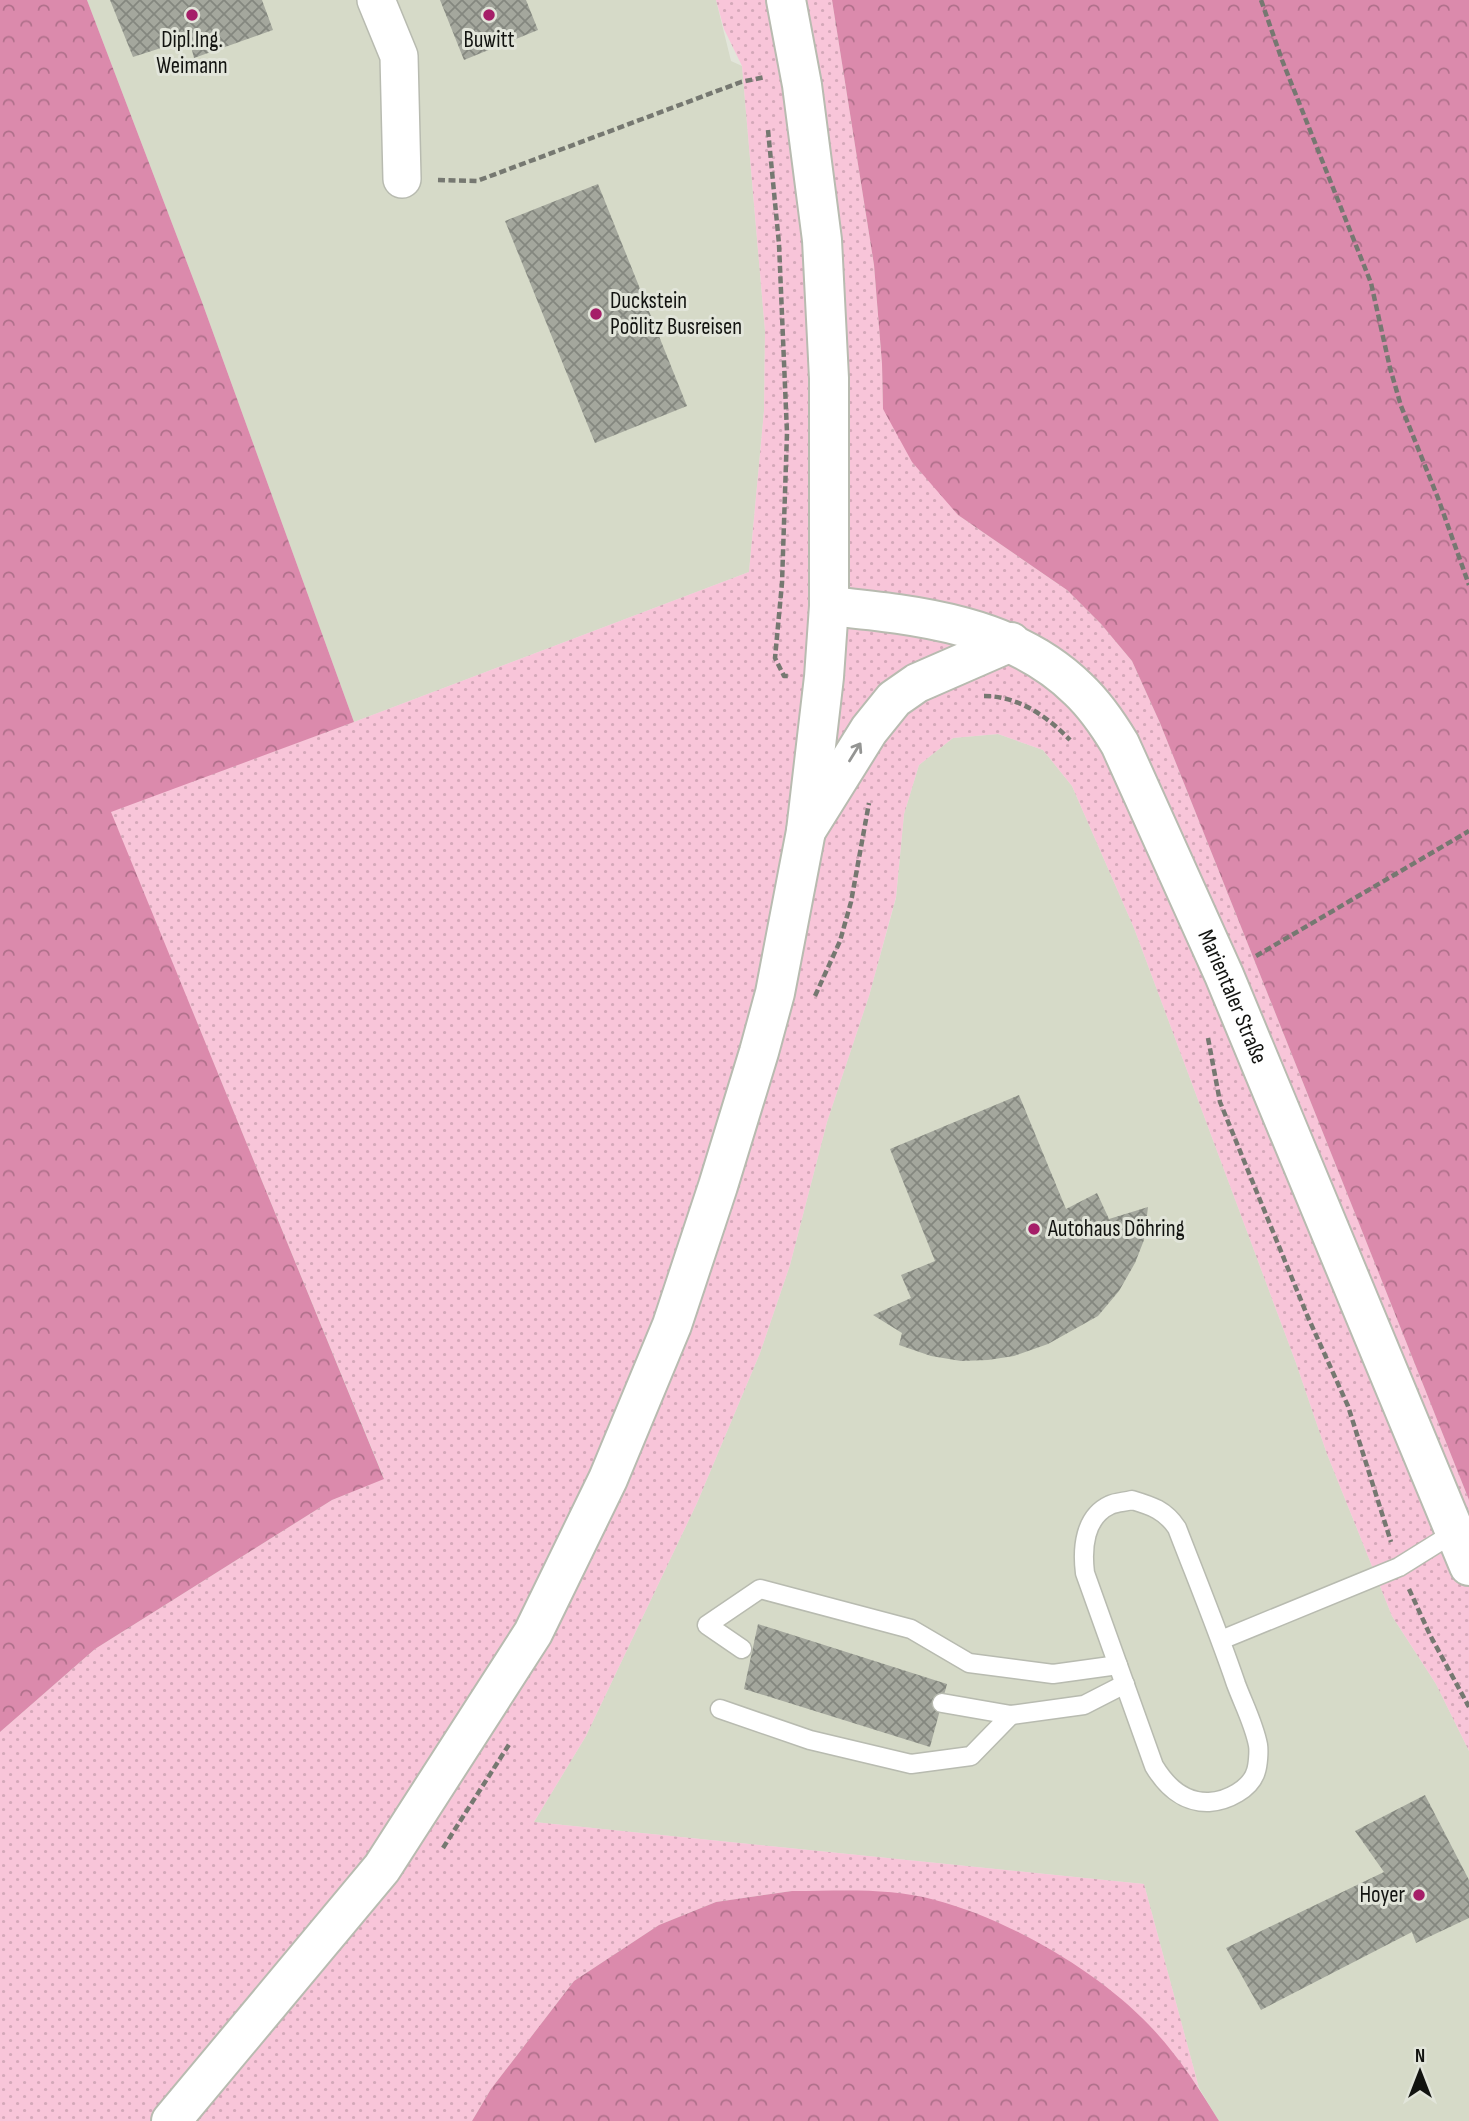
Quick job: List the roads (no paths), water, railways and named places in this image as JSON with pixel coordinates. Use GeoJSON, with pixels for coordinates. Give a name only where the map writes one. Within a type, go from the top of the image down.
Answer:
{"type":"FeatureCollection","features":[{"type":"Feature","properties":{"kind":"main road"},"geometry":{"type":"LineString","coordinates":[[170,2121],[382,1868],[533,1633],[608,1479],[672,1325],[718,1186],[775,993],[806,831],[824,677],[829,606],[829,378],[822,240],[802,85],[786,0]]}},
{"type":"Feature","properties":{"kind":"main road","name":"Marientaler Straße"},"geometry":{"type":"LineString","coordinates":[[829,606],[969,627],[1011,642],[1041,660],[1077,688],[1102,716],[1120,744],[1224,975],[1462,1549]]}},
{"type":"Feature","properties":{"kind":"main road"},"geometry":{"type":"LineString","coordinates":[[806,831],[886,707],[917,683],[1011,642]]}},
{"type":"Feature","properties":{"kind":"street"},"geometry":{"type":"LineString","coordinates":[[376,0],[399,56],[402,179]]}},
{"type":"Feature","properties":{"kind":"lane"},"geometry":{"type":"LineString","coordinates":[[1132,1500],[1154,1506],[1169,1516],[1177,1528],[1221,1640],[1258,1746],[1256,1773],[1244,1788],[1228,1798],[1209,1802],[1191,1800],[1175,1791],[1162,1779],[1154,1766],[1085,1573],[1083,1551],[1087,1531],[1096,1516],[1110,1505],[1132,1500]]}},
{"type":"Feature","properties":{"kind":"lane"},"geometry":{"type":"LineString","coordinates":[[1221,1640],[1399,1567],[1462,1549]]}},
{"type":"Feature","properties":{"kind":"lane"},"geometry":{"type":"LineString","coordinates":[[742,1648],[707,1625],[760,1589],[911,1629],[969,1663],[1053,1674],[1118,1665]]}},
{"type":"Feature","properties":{"kind":"lane"},"geometry":{"type":"LineString","coordinates":[[942,1703],[1011,1715],[1084,1705],[1125,1684]]}},
{"type":"Feature","properties":{"kind":"lane"},"geometry":{"type":"LineString","coordinates":[[720,1709],[810,1740],[911,1764],[971,1756],[1011,1715]]}},
{"type":"Feature","properties":{"kind":"place","name":"Dipl.Ing. Weimann"},"geometry":{"type":"Point","coordinates":[192,15]}},
{"type":"Feature","properties":{"kind":"place","name":"Buwitt"},"geometry":{"type":"Point","coordinates":[489,15]}},
{"type":"Feature","properties":{"kind":"place","name":"Duckstein Poölitz Busreisen"},"geometry":{"type":"Point","coordinates":[596,314]}},
{"type":"Feature","properties":{"kind":"place","name":"Autohaus Döhring"},"geometry":{"type":"Point","coordinates":[1034,1229]}},
{"type":"Feature","properties":{"kind":"place","name":"Hoyer"},"geometry":{"type":"Point","coordinates":[1419,1895]}}]}
